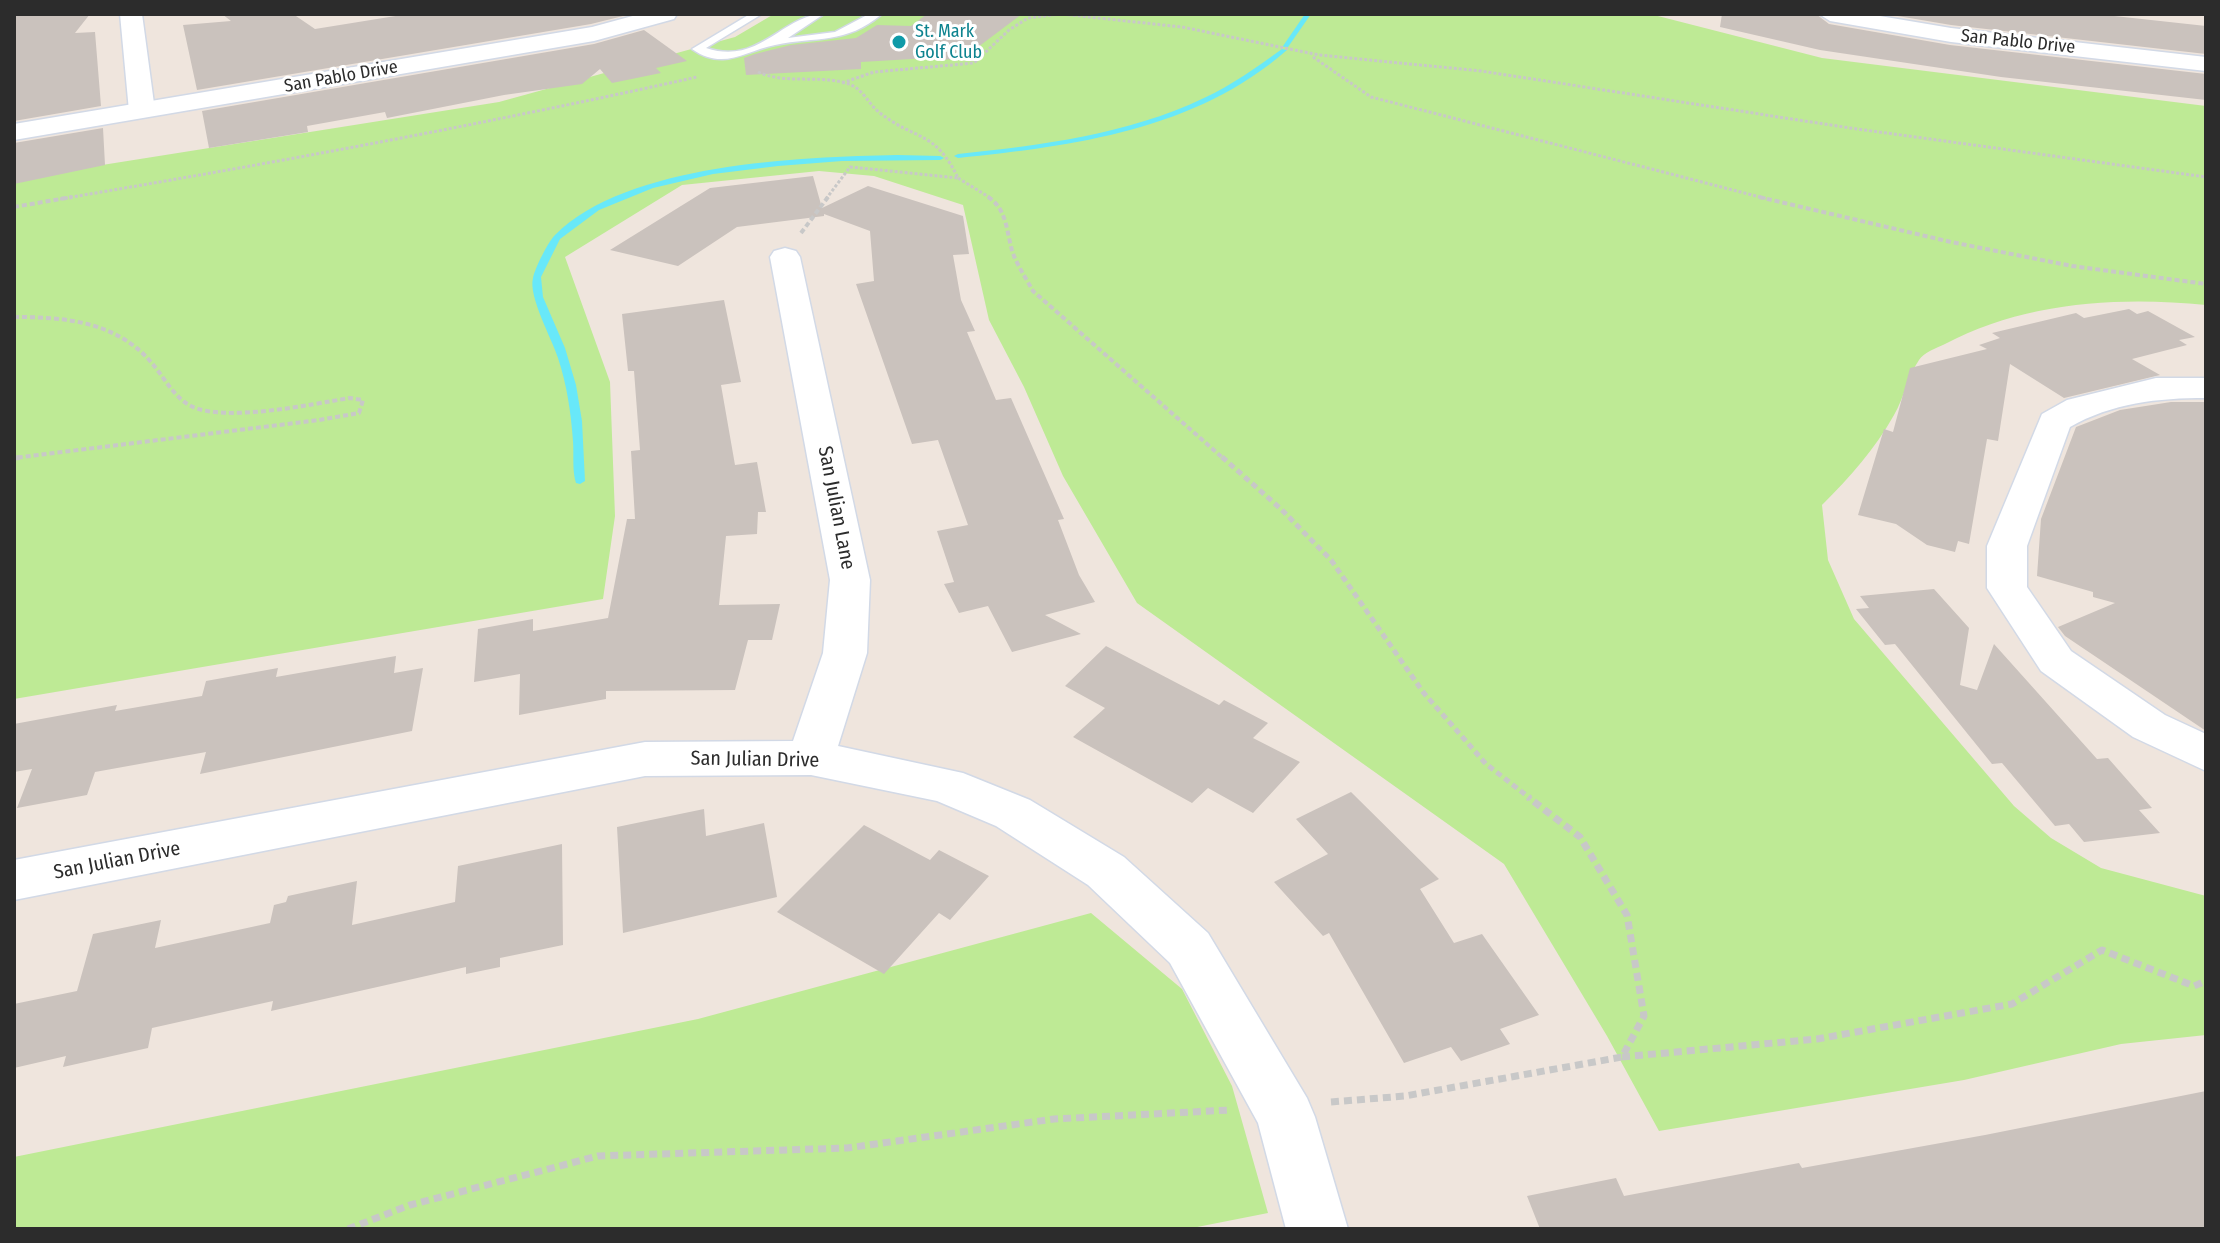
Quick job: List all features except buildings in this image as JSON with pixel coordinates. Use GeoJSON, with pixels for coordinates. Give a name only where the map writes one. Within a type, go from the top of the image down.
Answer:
{"type":"FeatureCollection","features":[{"type":"Feature","properties":{"kind":"street"},"geometry":{"type":"LineString","coordinates":[[131,14],[142,111]]}},
{"type":"Feature","properties":{"kind":"street","name":"San Pablo Drive"},"geometry":{"type":"LineString","coordinates":[[14,132],[594,34],[666,14]]}},
{"type":"Feature","properties":{"kind":"street","name":"San Pablo Drive"},"geometry":{"type":"LineString","coordinates":[[1830,14],[1951,35],[2206,64]]}},
{"type":"Feature","properties":{"kind":"street","name":"San Julian Lane"},"geometry":{"type":"LineString","coordinates":[[785,257],[850,580],[845,653],[811,758]]}},
{"type":"Feature","properties":{"kind":"street"},"geometry":{"type":"LineString","coordinates":[[2206,388],[2156,388],[2079,407],[2054,421],[2007,546],[2007,588],[2056,661],[2149,726],[2206,754]]}},
{"type":"Feature","properties":{"kind":"street","name":"San Julian Drive"},"geometry":{"type":"LineString","coordinates":[[14,880],[645,759],[811,758],[946,785],[1013,813],[1106,871],[1189,948],[1286,1117],[1317,1229]]}},
{"type":"Feature","properties":{"kind":"lane"},"geometry":{"type":"LineString","coordinates":[[757,14],[697,49],[712,56],[756,53],[819,14]]}},
{"type":"Feature","properties":{"kind":"lane"},"geometry":{"type":"LineString","coordinates":[[771,43],[838,35],[877,14]]}},
{"type":"Feature","properties":{"kind":"path"},"geometry":{"type":"LineString","coordinates":[[842,83],[874,72],[974,63],[1009,30],[1028,18],[1061,14],[1182,27],[1305,53],[1481,71],[1850,128],[2206,177]]}},
{"type":"Feature","properties":{"kind":"path"},"geometry":{"type":"LineString","coordinates":[[756,53],[754,58],[758,74],[852,85],[881,115],[925,134],[950,157],[958,178],[925,177],[880,165],[850,167],[785,257]]}},
{"type":"Feature","properties":{"kind":"path"},"geometry":{"type":"LineString","coordinates":[[1305,53],[1371,97],[1577,147],[1690,181],[1951,242],[2072,266],[2206,284]]}},
{"type":"Feature","properties":{"kind":"path"},"geometry":{"type":"LineString","coordinates":[[14,207],[270,164],[562,107],[702,76]]}},
{"type":"Feature","properties":{"kind":"path"},"geometry":{"type":"LineString","coordinates":[[14,317],[58,316],[96,325],[125,338],[146,355],[167,383],[193,407],[238,412],[350,398],[363,400],[359,413],[319,420],[14,458]]}},
{"type":"Feature","properties":{"kind":"path"},"geometry":{"type":"LineString","coordinates":[[1622,1057],[1817,1039],[2012,1004],[2102,950],[2194,986],[2206,981]]}},
{"type":"Feature","properties":{"kind":"green space"},"geometry":{"type":"Polygon","coordinates":[[[774,14],[1650,14],[1822,58],[2206,106],[2206,305],[2140,301],[2072,305],[2007,319],[1931,350],[1915,366],[1897,408],[1879,439],[1822,505],[1828,560],[1854,619],[2014,806],[2051,838],[2101,868],[2206,896],[2206,1035],[2121,1044],[1964,1080],[1659,1131],[1607,1036],[1504,864],[1137,603],[1063,476],[1024,387],[989,320],[963,205],[874,176],[819,171],[682,185],[565,257],[610,382],[615,516],[603,599],[14,699],[14,179],[499,102],[735,37],[774,14]]]}},
{"type":"Feature","properties":{"kind":"green space"},"geometry":{"type":"Polygon","coordinates":[[[1091,913],[1182,989],[1232,1086],[1268,1213],[1187,1229],[14,1229],[14,1157],[698,1019],[1091,913]]]}},
{"type":"Feature","properties":{"kind":"waterway"},"geometry":{"type":"LineString","coordinates":[[1286,46],[1308,14]]}},
{"type":"Feature","properties":{"kind":"waterway"},"geometry":{"type":"LineString","coordinates":[[958,156],[1089,139],[1169,116],[1208,99],[1284,50]]}},
{"type":"Feature","properties":{"kind":"waterway"},"geometry":{"type":"LineString","coordinates":[[580,481],[577,421],[571,385],[560,348],[540,303],[536,284],[557,238],[596,208],[650,187],[713,172],[778,163],[842,159],[940,158]]}},
{"type":"Feature","properties":{"kind":"place","name":"St. Mark Golf Club"},"geometry":{"type":"Point","coordinates":[899,42]}}]}
